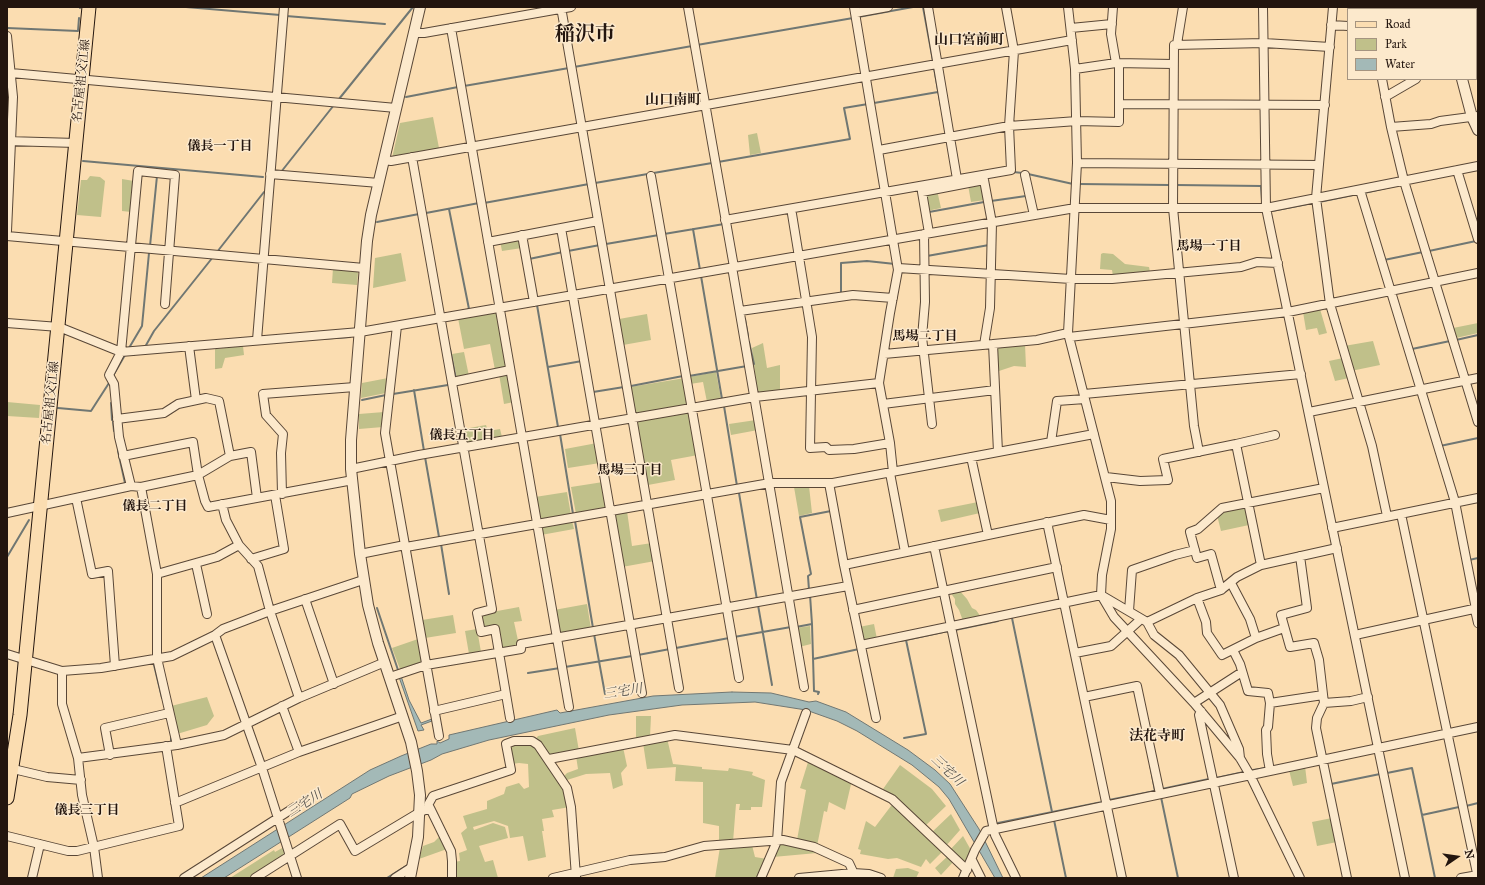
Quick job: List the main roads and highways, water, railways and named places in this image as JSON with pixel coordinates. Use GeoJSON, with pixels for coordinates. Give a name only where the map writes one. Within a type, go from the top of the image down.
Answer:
{"type":"FeatureCollection","features":[{"type":"Feature","properties":{"kind":"main road","name":"名古屋祖父江線"},"geometry":{"type":"LineString","coordinates":[[7,798],[25,658],[41,506],[89,7]]}},
{"type":"Feature","properties":{"kind":"water"},"geometry":{"type":"Polygon","coordinates":[[[401,676],[409,700],[421,723],[432,719],[432,721],[421,725],[424,730],[418,731],[399,677],[401,676]]]}},
{"type":"Feature","properties":{"kind":"water"},"geometry":{"type":"Polygon","coordinates":[[[732,692],[771,693],[809,702],[816,701],[846,712],[908,750],[935,770],[950,784],[979,829],[1003,878],[995,878],[949,799],[939,787],[912,765],[857,731],[837,721],[806,710],[755,702],[682,705],[609,715],[489,740],[442,754],[431,760],[389,776],[352,794],[350,798],[224,878],[201,878],[370,770],[431,744],[437,744],[437,741],[440,743],[449,739],[449,735],[557,710],[560,713],[653,696],[732,692]]]}},
{"type":"Feature","properties":{"kind":"waterway"},"geometry":{"type":"LineString","coordinates":[[186,7],[280,15]]}},
{"type":"Feature","properties":{"kind":"waterway"},"geometry":{"type":"LineString","coordinates":[[339,99],[413,7]]}},
{"type":"Feature","properties":{"kind":"waterway"},"geometry":{"type":"LineString","coordinates":[[858,17],[913,7]]}},
{"type":"Feature","properties":{"kind":"waterway"},"geometry":{"type":"LineString","coordinates":[[923,7],[933,61]]}},
{"type":"Feature","properties":{"kind":"waterway"},"geometry":{"type":"LineString","coordinates":[[286,16],[385,24]]}},
{"type":"Feature","properties":{"kind":"waterway"},"geometry":{"type":"LineString","coordinates":[[78,31],[79,18]]}},
{"type":"Feature","properties":{"kind":"waterway"},"geometry":{"type":"LineString","coordinates":[[697,45],[853,18]]}},
{"type":"Feature","properties":{"kind":"waterway"},"geometry":{"type":"LineString","coordinates":[[7,28],[78,31]]}},
{"type":"Feature","properties":{"kind":"waterway"},"geometry":{"type":"LineString","coordinates":[[574,67],[692,46]]}},
{"type":"Feature","properties":{"kind":"waterway"},"geometry":{"type":"LineString","coordinates":[[464,86],[569,68]]}},
{"type":"Feature","properties":{"kind":"waterway"},"geometry":{"type":"LineString","coordinates":[[934,68],[941,107]]}},
{"type":"Feature","properties":{"kind":"waterway"},"geometry":{"type":"LineString","coordinates":[[7,83],[8,98]]}},
{"type":"Feature","properties":{"kind":"waterway"},"geometry":{"type":"LineString","coordinates":[[406,97],[458,87]]}},
{"type":"Feature","properties":{"kind":"waterway"},"geometry":{"type":"LineString","coordinates":[[874,103],[938,92]]}},
{"type":"Feature","properties":{"kind":"waterway"},"geometry":{"type":"LineString","coordinates":[[718,162],[850,139],[844,108],[868,104]]}},
{"type":"Feature","properties":{"kind":"waterway"},"geometry":{"type":"LineString","coordinates":[[281,172],[334,105]]}},
{"type":"Feature","properties":{"kind":"waterway"},"geometry":{"type":"LineString","coordinates":[[7,137],[8,109]]}},
{"type":"Feature","properties":{"kind":"waterway"},"geometry":{"type":"LineString","coordinates":[[83,161],[263,177]]}},
{"type":"Feature","properties":{"kind":"waterway"},"geometry":{"type":"LineString","coordinates":[[595,183],[712,163]]}},
{"type":"Feature","properties":{"kind":"waterway"},"geometry":{"type":"LineString","coordinates":[[1013,172],[1023,173]]}},
{"type":"Feature","properties":{"kind":"waterway"},"geometry":{"type":"LineString","coordinates":[[1028,174],[1073,184]]}},
{"type":"Feature","properties":{"kind":"waterway"},"geometry":{"type":"LineString","coordinates":[[150,246],[157,176]]}},
{"type":"Feature","properties":{"kind":"waterway"},"geometry":{"type":"LineString","coordinates":[[484,203],[589,184]]}},
{"type":"Feature","properties":{"kind":"waterway"},"geometry":{"type":"LineString","coordinates":[[1079,184],[1169,185]]}},
{"type":"Feature","properties":{"kind":"waterway"},"geometry":{"type":"LineString","coordinates":[[1176,185],[1261,186],[1262,200]]}},
{"type":"Feature","properties":{"kind":"waterway"},"geometry":{"type":"LineString","coordinates":[[1364,193],[1395,186]]}},
{"type":"Feature","properties":{"kind":"waterway"},"geometry":{"type":"LineString","coordinates":[[217,252],[264,192]]}},
{"type":"Feature","properties":{"kind":"waterway"},"geometry":{"type":"LineString","coordinates":[[1319,202],[1358,194]]}},
{"type":"Feature","properties":{"kind":"waterway"},"geometry":{"type":"LineString","coordinates":[[991,201],[1026,196]]}},
{"type":"Feature","properties":{"kind":"waterway"},"geometry":{"type":"LineString","coordinates":[[929,212],[984,202]]}},
{"type":"Feature","properties":{"kind":"waterway"},"geometry":{"type":"LineString","coordinates":[[426,213],[479,203]]}},
{"type":"Feature","properties":{"kind":"waterway"},"geometry":{"type":"LineString","coordinates":[[1272,211],[1313,203]]}},
{"type":"Feature","properties":{"kind":"waterway"},"geometry":{"type":"LineString","coordinates":[[449,209],[469,309],[467,310]]}},
{"type":"Feature","properties":{"kind":"waterway"},"geometry":{"type":"LineString","coordinates":[[377,222],[419,214]]}},
{"type":"Feature","properties":{"kind":"waterway"},"geometry":{"type":"LineString","coordinates":[[664,234],[724,224]]}},
{"type":"Feature","properties":{"kind":"waterway"},"geometry":{"type":"LineString","coordinates":[[693,229],[700,270]]}},
{"type":"Feature","properties":{"kind":"waterway"},"geometry":{"type":"LineString","coordinates":[[606,244],[659,235]]}},
{"type":"Feature","properties":{"kind":"waterway"},"geometry":{"type":"LineString","coordinates":[[1429,251],[1476,241]]}},
{"type":"Feature","properties":{"kind":"waterway"},"geometry":{"type":"LineString","coordinates":[[568,251],[600,245]]}},
{"type":"Feature","properties":{"kind":"waterway"},"geometry":{"type":"LineString","coordinates":[[927,256],[989,245]]}},
{"type":"Feature","properties":{"kind":"waterway"},"geometry":{"type":"LineString","coordinates":[[529,259],[563,252]]}},
{"type":"Feature","properties":{"kind":"waterway"},"geometry":{"type":"LineString","coordinates":[[1384,260],[1423,252]]}},
{"type":"Feature","properties":{"kind":"waterway"},"geometry":{"type":"LineString","coordinates":[[129,348],[142,326],[149,253]]}},
{"type":"Feature","properties":{"kind":"waterway"},"geometry":{"type":"LineString","coordinates":[[145,347],[154,331],[213,257]]}},
{"type":"Feature","properties":{"kind":"waterway"},"geometry":{"type":"LineString","coordinates":[[841,294],[841,263],[867,261],[895,264]]}},
{"type":"Feature","properties":{"kind":"waterway"},"geometry":{"type":"LineString","coordinates":[[701,276],[722,399]]}},
{"type":"Feature","properties":{"kind":"waterway"},"geometry":{"type":"LineString","coordinates":[[537,305],[558,427]]}},
{"type":"Feature","properties":{"kind":"waterway"},"geometry":{"type":"LineString","coordinates":[[745,319],[748,336]]}},
{"type":"Feature","properties":{"kind":"waterway"},"geometry":{"type":"LineString","coordinates":[[1456,340],[1478,335]]}},
{"type":"Feature","properties":{"kind":"waterway"},"geometry":{"type":"LineString","coordinates":[[319,339],[350,337]]}},
{"type":"Feature","properties":{"kind":"waterway"},"geometry":{"type":"LineString","coordinates":[[1412,349],[1450,341]]}},
{"type":"Feature","properties":{"kind":"waterway"},"geometry":{"type":"LineString","coordinates":[[749,342],[754,364]]}},
{"type":"Feature","properties":{"kind":"waterway"},"geometry":{"type":"LineString","coordinates":[[450,349],[456,379]]}},
{"type":"Feature","properties":{"kind":"waterway"},"geometry":{"type":"LineString","coordinates":[[114,374],[125,355]]}},
{"type":"Feature","properties":{"kind":"waterway"},"geometry":{"type":"LineString","coordinates":[[548,367],[582,361]]}},
{"type":"Feature","properties":{"kind":"waterway"},"geometry":{"type":"LineString","coordinates":[[689,376],[747,366]]}},
{"type":"Feature","properties":{"kind":"waterway"},"geometry":{"type":"LineString","coordinates":[[631,386],[683,376]]}},
{"type":"Feature","properties":{"kind":"waterway"},"geometry":{"type":"LineString","coordinates":[[58,408],[91,411],[109,383]]}},
{"type":"Feature","properties":{"kind":"waterway"},"geometry":{"type":"LineString","coordinates":[[393,394],[448,385]]}},
{"type":"Feature","properties":{"kind":"waterway"},"geometry":{"type":"LineString","coordinates":[[593,392],[624,387]]}},
{"type":"Feature","properties":{"kind":"waterway"},"geometry":{"type":"LineString","coordinates":[[414,390],[424,451]]}},
{"type":"Feature","properties":{"kind":"waterway"},"geometry":{"type":"LineString","coordinates":[[362,400],[386,395]]}},
{"type":"Feature","properties":{"kind":"waterway"},"geometry":{"type":"LineString","coordinates":[[111,403],[112,420]]}},
{"type":"Feature","properties":{"kind":"waterway"},"geometry":{"type":"LineString","coordinates":[[724,406],[737,486]]}},
{"type":"Feature","properties":{"kind":"waterway"},"geometry":{"type":"LineString","coordinates":[[113,422],[114,431]]}},
{"type":"Feature","properties":{"kind":"waterway"},"geometry":{"type":"LineString","coordinates":[[560,434],[573,514]]}},
{"type":"Feature","properties":{"kind":"waterway"},"geometry":{"type":"LineString","coordinates":[[1440,446],[1478,438]]}},
{"type":"Feature","properties":{"kind":"waterway"},"geometry":{"type":"LineString","coordinates":[[118,451],[125,483]]}},
{"type":"Feature","properties":{"kind":"waterway"},"geometry":{"type":"LineString","coordinates":[[425,457],[439,537]]}},
{"type":"Feature","properties":{"kind":"waterway"},"geometry":{"type":"LineString","coordinates":[[739,493],[757,600]]}},
{"type":"Feature","properties":{"kind":"waterway"},"geometry":{"type":"LineString","coordinates":[[809,590],[808,576],[811,574],[800,517],[831,511]]}},
{"type":"Feature","properties":{"kind":"waterway"},"geometry":{"type":"LineString","coordinates":[[7,557],[29,520]]}},
{"type":"Feature","properties":{"kind":"waterway"},"geometry":{"type":"LineString","coordinates":[[575,521],[593,628]]}},
{"type":"Feature","properties":{"kind":"waterway"},"geometry":{"type":"LineString","coordinates":[[441,544],[449,594]]}},
{"type":"Feature","properties":{"kind":"waterway"},"geometry":{"type":"LineString","coordinates":[[1469,560],[1478,558]]}},
{"type":"Feature","properties":{"kind":"waterway"},"geometry":{"type":"LineString","coordinates":[[810,595],[812,624]]}},
{"type":"Feature","properties":{"kind":"waterway"},"geometry":{"type":"LineString","coordinates":[[758,605],[772,685]]}},
{"type":"Feature","properties":{"kind":"waterway"},"geometry":{"type":"LineString","coordinates":[[377,608],[398,670]]}},
{"type":"Feature","properties":{"kind":"waterway"},"geometry":{"type":"LineString","coordinates":[[1010,618],[1012,618],[1052,812]]}},
{"type":"Feature","properties":{"kind":"waterway"},"geometry":{"type":"LineString","coordinates":[[955,630],[998,621]]}},
{"type":"Feature","properties":{"kind":"waterway"},"geometry":{"type":"LineString","coordinates":[[796,627],[812,624],[814,691],[819,692],[818,694]]}},
{"type":"Feature","properties":{"kind":"waterway"},"geometry":{"type":"LineString","coordinates":[[734,637],[791,627]]}},
{"type":"Feature","properties":{"kind":"waterway"},"geometry":{"type":"LineString","coordinates":[[906,640],[948,631]]}},
{"type":"Feature","properties":{"kind":"waterway","name":"三宅川"},"geometry":{"type":"LineString","coordinates":[[594,634],[605,694]]}},
{"type":"Feature","properties":{"kind":"waterway"},"geometry":{"type":"LineString","coordinates":[[676,648],[729,638]]}},
{"type":"Feature","properties":{"kind":"waterway"},"geometry":{"type":"LineString","coordinates":[[900,641],[906,640],[926,734],[904,738]]}},
{"type":"Feature","properties":{"kind":"waterway"},"geometry":{"type":"LineString","coordinates":[[638,655],[670,649]]}},
{"type":"Feature","properties":{"kind":"waterway"},"geometry":{"type":"LineString","coordinates":[[813,659],[859,649]]}},
{"type":"Feature","properties":{"kind":"waterway"},"geometry":{"type":"LineString","coordinates":[[565,667],[632,656]]}},
{"type":"Feature","properties":{"kind":"waterway"},"geometry":{"type":"LineString","coordinates":[[154,665],[162,698]]}},
{"type":"Feature","properties":{"kind":"waterway"},"geometry":{"type":"LineString","coordinates":[[528,673],[560,668]]}},
{"type":"Feature","properties":{"kind":"waterway"},"geometry":{"type":"LineString","coordinates":[[154,744],[171,742],[171,738]]}},
{"type":"Feature","properties":{"kind":"waterway"},"geometry":{"type":"LineString","coordinates":[[1150,764],[1155,791]]}},
{"type":"Feature","properties":{"kind":"waterway"},"geometry":{"type":"LineString","coordinates":[[1253,770],[1267,768]]}},
{"type":"Feature","properties":{"kind":"waterway"},"geometry":{"type":"LineString","coordinates":[[1387,773],[1412,768],[1422,815],[1459,807]]}},
{"type":"Feature","properties":{"kind":"waterway"},"geometry":{"type":"LineString","coordinates":[[1216,778],[1244,772]]}},
{"type":"Feature","properties":{"kind":"waterway"},"geometry":{"type":"LineString","coordinates":[[1331,784],[1380,774]]}},
{"type":"Feature","properties":{"kind":"waterway"},"geometry":{"type":"LineString","coordinates":[[1162,789],[1209,779]]}},
{"type":"Feature","properties":{"kind":"waterway"},"geometry":{"type":"LineString","coordinates":[[1109,800],[1155,791]]}},
{"type":"Feature","properties":{"kind":"waterway"},"geometry":{"type":"LineString","coordinates":[[1161,797],[1178,878]]}},
{"type":"Feature","properties":{"kind":"waterway"},"geometry":{"type":"LineString","coordinates":[[998,823],[1102,802]]}},
{"type":"Feature","properties":{"kind":"waterway"},"geometry":{"type":"LineString","coordinates":[[1466,806],[1478,803]]}},
{"type":"Feature","properties":{"kind":"waterway"},"geometry":{"type":"LineString","coordinates":[[1422,815],[1435,878]]}},
{"type":"Feature","properties":{"kind":"waterway"},"geometry":{"type":"LineString","coordinates":[[1054,820],[1066,878]]}},
{"type":"Feature","properties":{"kind":"waterway"},"geometry":{"type":"LineString","coordinates":[[387,878],[406,866]]}},
{"type":"Feature","properties":{"kind":"district","name":"稲沢市"},"geometry":{"type":"Point","coordinates":[585,35]}},
{"type":"Feature","properties":{"kind":"district","name":"山口宮前町"},"geometry":{"type":"Point","coordinates":[969,41]}},
{"type":"Feature","properties":{"kind":"district","name":"山口南町"},"geometry":{"type":"Point","coordinates":[673,101]}},
{"type":"Feature","properties":{"kind":"district","name":"儀長一丁目"},"geometry":{"type":"Point","coordinates":[220,147]}},
{"type":"Feature","properties":{"kind":"district","name":"馬場一丁目"},"geometry":{"type":"Point","coordinates":[1209,247]}},
{"type":"Feature","properties":{"kind":"district","name":"馬場二丁目"},"geometry":{"type":"Point","coordinates":[925,337]}},
{"type":"Feature","properties":{"kind":"district","name":"儀長五丁目"},"geometry":{"type":"Point","coordinates":[462,436]}},
{"type":"Feature","properties":{"kind":"district","name":"馬場三丁目"},"geometry":{"type":"Point","coordinates":[630,471]}},
{"type":"Feature","properties":{"kind":"district","name":"儀長二丁目"},"geometry":{"type":"Point","coordinates":[155,507]}},
{"type":"Feature","properties":{"kind":"district","name":"法花寺町"},"geometry":{"type":"Point","coordinates":[1157,737]}},
{"type":"Feature","properties":{"kind":"district","name":"儀長三丁目"},"geometry":{"type":"Point","coordinates":[87,811]}}]}
